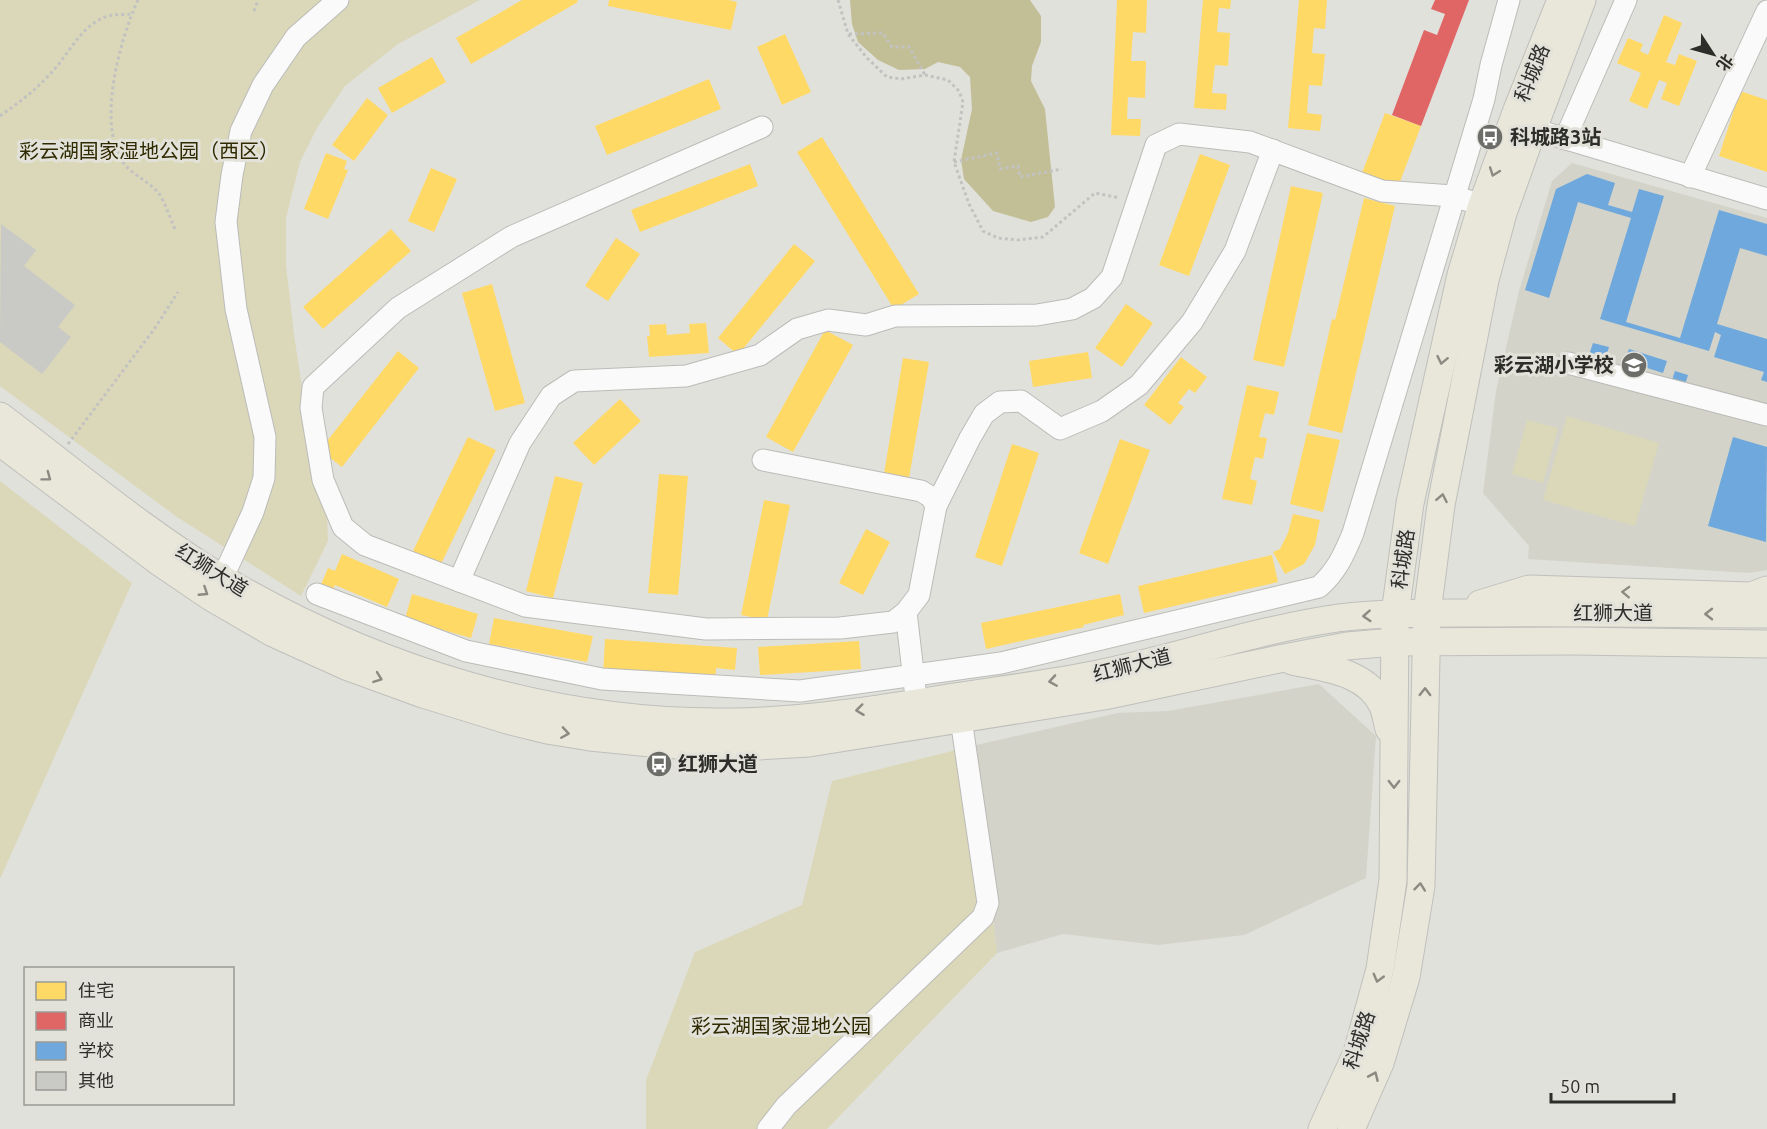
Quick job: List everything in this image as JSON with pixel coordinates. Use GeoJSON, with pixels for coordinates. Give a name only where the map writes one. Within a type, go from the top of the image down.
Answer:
{"type":"FeatureCollection","features":[{"type":"Feature","properties":{"kind":"main road","name":"科城路"},"geometry":{"type":"LineString","coordinates":[[1351,1129],[1380,1063],[1406,977],[1421,886],[1426,641],[1439,613],[1441,505],[1485,280],[1525,120],[1561,0]]}},
{"type":"Feature","properties":{"kind":"main road","name":"科城路"},"geometry":{"type":"LineString","coordinates":[[1322,1129],[1357,1053],[1380,969],[1393,880],[1395,614],[1410,503],[1461,275],[1482,205],[1582,0]]}},
{"type":"Feature","properties":{"kind":"main road","name":"红狮大道"},"geometry":{"type":"LineString","coordinates":[[0,416],[143,524],[222,579],[318,630],[393,661],[472,686],[569,708],[638,718],[729,722],[807,717],[917,703],[1095,675],[1279,628],[1342,618],[1439,613],[1767,614]]}},
{"type":"Feature","properties":{"kind":"main road","name":"红狮大道"},"geometry":{"type":"LineString","coordinates":[[0,442],[167,568],[273,633],[375,677],[507,720],[547,730],[590,736],[726,748],[808,743],[1104,696],[1347,646],[1394,642],[1575,641],[1767,644]]}},
{"type":"Feature","properties":{"kind":"main road"},"geometry":{"type":"LineString","coordinates":[[1439,613],[1529,589],[1751,596],[1767,590]]}},
{"type":"Feature","properties":{"kind":"main road"},"geometry":{"type":"LineString","coordinates":[[1455,641],[1528,657],[1736,656],[1767,661]]}},
{"type":"Feature","properties":{"kind":"main road"},"geometry":{"type":"LineString","coordinates":[[1279,659],[1340,672],[1357,679],[1371,689],[1382,705],[1394,743]]}},
{"type":"Feature","properties":{"kind":"street"},"geometry":{"type":"LineString","coordinates":[[222,579],[253,512],[264,478],[264,437],[236,309],[226,222],[232,175],[241,131],[263,85],[296,37],[338,0]]}},
{"type":"Feature","properties":{"kind":"street"},"geometry":{"type":"LineString","coordinates":[[317,594],[466,651],[602,679],[800,691],[1001,663],[1319,587],[1332,576],[1353,533],[1484,99],[1509,0]]}},
{"type":"Feature","properties":{"kind":"street"},"geometry":{"type":"LineString","coordinates":[[1565,138],[1626,0]]}},
{"type":"Feature","properties":{"kind":"street"},"geometry":{"type":"LineString","coordinates":[[1690,177],[1767,11]]}},
{"type":"Feature","properties":{"kind":"street"},"geometry":{"type":"LineString","coordinates":[[1484,99],[1565,138],[1767,199]]}},
{"type":"Feature","properties":{"kind":"street"},"geometry":{"type":"LineString","coordinates":[[762,127],[511,237],[398,308],[314,387],[311,408],[323,480],[343,527],[365,545],[525,606],[706,629],[840,628],[893,622],[906,612],[919,596],[936,506],[984,414],[999,402],[1021,401],[1060,429],[1102,411],[1139,385],[1191,322],[1234,251],[1273,150]]}},
{"type":"Feature","properties":{"kind":"street"},"geometry":{"type":"LineString","coordinates":[[459,581],[520,443],[551,396],[574,381],[686,376],[760,355],[797,328],[828,320],[866,325],[895,316],[1037,315],[1072,309],[1093,298],[1112,277],[1156,145],[1179,134],[1250,142],[1382,191],[1454,196],[1482,205]]}},
{"type":"Feature","properties":{"kind":"street"},"geometry":{"type":"LineString","coordinates":[[1568,363],[1767,416]]}},
{"type":"Feature","properties":{"kind":"street"},"geometry":{"type":"LineString","coordinates":[[764,460],[921,491],[931,497],[936,506]]}},
{"type":"Feature","properties":{"kind":"street"},"geometry":{"type":"LineString","coordinates":[[906,612],[917,703]]}},
{"type":"Feature","properties":{"kind":"street"},"geometry":{"type":"LineString","coordinates":[[768,1129],[786,1106],[983,917],[988,903],[961,718]]}},
{"type":"Feature","properties":{"kind":"path"},"geometry":{"type":"LineString","coordinates":[[138,0],[127,24],[112,90],[113,141],[123,162],[159,194],[175,229]]}},
{"type":"Feature","properties":{"kind":"path"},"geometry":{"type":"LineString","coordinates":[[254,11],[258,0]]}},
{"type":"Feature","properties":{"kind":"path"},"geometry":{"type":"LineString","coordinates":[[838,0],[848,34],[867,58],[887,77],[901,79],[925,75],[948,80],[959,91],[963,102],[954,162],[969,204],[983,231],[998,238],[1018,240],[1043,237],[1095,193],[1136,202]]}},
{"type":"Feature","properties":{"kind":"path"},"geometry":{"type":"LineString","coordinates":[[0,116],[27,97],[52,73],[76,39],[89,27],[108,16],[132,14]]}},
{"type":"Feature","properties":{"kind":"path"},"geometry":{"type":"LineString","coordinates":[[848,34],[884,33],[892,47],[909,47],[925,75]]}},
{"type":"Feature","properties":{"kind":"path"},"geometry":{"type":"LineString","coordinates":[[954,162],[997,153],[1000,169],[1018,166],[1020,177],[1062,169]]}},
{"type":"Feature","properties":{"kind":"path"},"geometry":{"type":"LineString","coordinates":[[68,444],[155,328],[178,292]]}},
{"type":"Feature","properties":{"kind":"shaded area"},"geometry":{"type":"Polygon","coordinates":[[[850,0],[1030,0],[1041,16],[1041,42],[1032,66],[1031,81],[1045,109],[1055,207],[1048,217],[1031,222],[993,211],[964,179],[961,160],[972,109],[970,77],[960,67],[938,62],[925,69],[899,70],[878,60],[858,42],[852,24],[850,0]]]}},
{"type":"Feature","properties":{"kind":"shaded area","name":"彩云湖小学校"},"geometry":{"type":"Polygon","coordinates":[[[1572,163],[1767,218],[1767,570],[1749,573],[1528,559],[1529,546],[1483,493],[1496,391],[1519,291],[1552,181],[1572,163]]]}},
{"type":"Feature","properties":{"kind":"shaded area"},"geometry":{"type":"Polygon","coordinates":[[[1319,684],[1376,736],[1366,878],[1244,935],[1158,945],[1063,934],[997,953],[972,746],[1118,713],[1168,711],[1319,684]]]}},
{"type":"Feature","properties":{"kind":"green space","name":"彩云湖国家湿地公园（西区）"},"geometry":{"type":"Polygon","coordinates":[[[0,0],[480,0],[398,44],[345,86],[317,128],[300,162],[286,218],[286,265],[317,488],[327,513],[328,541],[301,596],[177,517],[0,386],[0,0]]]}},
{"type":"Feature","properties":{"kind":"green space"},"geometry":{"type":"Polygon","coordinates":[[[1567,416],[1659,443],[1635,526],[1543,500],[1567,416]]]}},
{"type":"Feature","properties":{"kind":"green space"},"geometry":{"type":"Polygon","coordinates":[[[1527,420],[1558,428],[1543,483],[1512,474],[1527,420]]]}},
{"type":"Feature","properties":{"kind":"green space"},"geometry":{"type":"Polygon","coordinates":[[[0,481],[132,583],[0,879],[0,481]]]}},
{"type":"Feature","properties":{"kind":"green space","name":"彩云湖国家湿地公园"},"geometry":{"type":"Polygon","coordinates":[[[972,746],[997,953],[827,1129],[646,1129],[646,1080],[695,952],[802,905],[832,781],[972,746]]]}},
{"type":"Feature","properties":{"kind":"building: 住宅"},"geometry":{"type":"Polygon","coordinates":[[[522,0],[577,0],[578,2],[471,64],[456,38],[522,0]]]}},
{"type":"Feature","properties":{"kind":"building: 住宅"},"geometry":{"type":"Polygon","coordinates":[[[609,0],[729,0],[737,2],[731,30],[608,6],[609,0]]]}},
{"type":"Feature","properties":{"kind":"building: 住宅"},"geometry":{"type":"Polygon","coordinates":[[[1117,0],[1147,0],[1146,33],[1133,32],[1131,61],[1146,61],[1145,98],[1128,97],[1127,119],[1141,119],[1140,136],[1111,135],[1117,0]]]}},
{"type":"Feature","properties":{"kind":"building: 住宅"},"geometry":{"type":"Polygon","coordinates":[[[1203,0],[1231,0],[1230,9],[1219,8],[1217,32],[1230,33],[1228,66],[1215,65],[1212,93],[1227,94],[1226,110],[1194,108],[1203,0]]]}},
{"type":"Feature","properties":{"kind":"building: 住宅"},"geometry":{"type":"Polygon","coordinates":[[[1299,0],[1327,0],[1325,29],[1314,28],[1312,53],[1325,54],[1322,86],[1309,85],[1307,113],[1322,115],[1320,131],[1288,128],[1299,0]]]}},
{"type":"Feature","properties":{"kind":"building: 住宅"},"geometry":{"type":"Polygon","coordinates":[[[1664,15],[1682,23],[1666,62],[1675,65],[1679,54],[1697,61],[1679,106],[1661,99],[1667,83],[1659,80],[1647,109],[1629,101],[1641,73],[1617,63],[1628,38],[1643,44],[1640,51],[1648,55],[1664,15]]]}},
{"type":"Feature","properties":{"kind":"building: 住宅"},"geometry":{"type":"Polygon","coordinates":[[[785,34],[811,92],[782,105],[757,47],[785,34]]]}},
{"type":"Feature","properties":{"kind":"building: 住宅"},"geometry":{"type":"Polygon","coordinates":[[[432,57],[446,82],[392,113],[378,88],[432,57]]]}},
{"type":"Feature","properties":{"kind":"building: 住宅"},"geometry":{"type":"Polygon","coordinates":[[[709,79],[721,109],[607,155],[595,126],[709,79]]]}},
{"type":"Feature","properties":{"kind":"building: 住宅"},"geometry":{"type":"Polygon","coordinates":[[[1740,91],[1767,100],[1767,172],[1719,156],[1740,91]]]}},
{"type":"Feature","properties":{"kind":"building: 住宅"},"geometry":{"type":"Polygon","coordinates":[[[367,98],[388,115],[354,161],[332,145],[367,98]]]}},
{"type":"Feature","properties":{"kind":"building: 住宅"},"geometry":{"type":"Polygon","coordinates":[[[1385,113],[1421,126],[1398,187],[1362,173],[1385,113]]]}},
{"type":"Feature","properties":{"kind":"building: 住宅"},"geometry":{"type":"Polygon","coordinates":[[[822,137],[919,294],[894,309],[797,152],[822,137]]]}},
{"type":"Feature","properties":{"kind":"building: 住宅"},"geometry":{"type":"Polygon","coordinates":[[[326,153],[347,161],[344,169],[348,170],[328,219],[304,209],[326,153]]]}},
{"type":"Feature","properties":{"kind":"building: 住宅"},"geometry":{"type":"Polygon","coordinates":[[[1200,154],[1230,165],[1189,276],[1159,265],[1200,154]]]}},
{"type":"Feature","properties":{"kind":"building: 住宅"},"geometry":{"type":"Polygon","coordinates":[[[750,164],[758,186],[640,232],[631,210],[750,164]]]}},
{"type":"Feature","properties":{"kind":"building: 住宅"},"geometry":{"type":"Polygon","coordinates":[[[431,168],[457,179],[434,232],[408,221],[431,168]]]}},
{"type":"Feature","properties":{"kind":"building: 住宅"},"geometry":{"type":"Polygon","coordinates":[[[1291,186],[1323,193],[1284,367],[1253,360],[1291,186]]]}},
{"type":"Feature","properties":{"kind":"building: 住宅"},"geometry":{"type":"Polygon","coordinates":[[[1364,198],[1395,206],[1342,433],[1308,425],[1332,319],[1335,320],[1364,198]]]}},
{"type":"Feature","properties":{"kind":"building: 住宅"},"geometry":{"type":"Polygon","coordinates":[[[391,229],[411,251],[323,329],[303,307],[391,229]]]}},
{"type":"Feature","properties":{"kind":"building: 住宅"},"geometry":{"type":"Polygon","coordinates":[[[616,238],[640,254],[608,301],[585,286],[616,238]]]}},
{"type":"Feature","properties":{"kind":"building: 住宅"},"geometry":{"type":"Polygon","coordinates":[[[794,244],[815,261],[738,355],[718,338],[794,244]]]}},
{"type":"Feature","properties":{"kind":"building: 住宅"},"geometry":{"type":"Polygon","coordinates":[[[492,284],[525,403],[495,411],[462,293],[492,284]]]}},
{"type":"Feature","properties":{"kind":"building: 住宅"},"geometry":{"type":"Polygon","coordinates":[[[1126,304],[1153,323],[1122,367],[1095,348],[1126,304]]]}},
{"type":"Feature","properties":{"kind":"building: 住宅"},"geometry":{"type":"Polygon","coordinates":[[[706,323],[709,353],[649,357],[647,336],[650,336],[649,325],[666,324],[667,335],[690,333],[689,324],[706,323]]]}},
{"type":"Feature","properties":{"kind":"building: 住宅"},"geometry":{"type":"Polygon","coordinates":[[[825,330],[853,345],[793,452],[766,437],[825,330]]]}},
{"type":"Feature","properties":{"kind":"building: 住宅"},"geometry":{"type":"Polygon","coordinates":[[[398,351],[419,368],[342,467],[320,450],[398,351]]]}},
{"type":"Feature","properties":{"kind":"building: 住宅"},"geometry":{"type":"Polygon","coordinates":[[[1088,352],[1092,378],[1033,387],[1029,361],[1088,352]]]}},
{"type":"Feature","properties":{"kind":"building: 住宅"},"geometry":{"type":"Polygon","coordinates":[[[1181,357],[1207,377],[1195,393],[1189,389],[1178,403],[1184,407],[1170,425],[1144,405],[1181,357]]]}},
{"type":"Feature","properties":{"kind":"building: 住宅"},"geometry":{"type":"Polygon","coordinates":[[[903,358],[929,362],[908,484],[883,480],[903,358]]]}},
{"type":"Feature","properties":{"kind":"building: 住宅"},"geometry":{"type":"Polygon","coordinates":[[[1247,385],[1279,392],[1274,415],[1265,413],[1259,437],[1267,438],[1263,459],[1255,457],[1250,479],[1257,481],[1252,505],[1222,499],[1247,385]]]}},
{"type":"Feature","properties":{"kind":"building: 住宅"},"geometry":{"type":"Polygon","coordinates":[[[620,399],[641,421],[594,465],[573,443],[620,399]]]}},
{"type":"Feature","properties":{"kind":"building: 住宅"},"geometry":{"type":"Polygon","coordinates":[[[1307,433],[1340,440],[1323,512],[1290,504],[1307,433]]]}},
{"type":"Feature","properties":{"kind":"building: 住宅"},"geometry":{"type":"Polygon","coordinates":[[[468,437],[496,450],[441,564],[413,551],[468,437]]]}},
{"type":"Feature","properties":{"kind":"building: 住宅"},"geometry":{"type":"Polygon","coordinates":[[[1120,439],[1150,450],[1108,564],[1079,553],[1120,439]]]}},
{"type":"Feature","properties":{"kind":"building: 住宅"},"geometry":{"type":"Polygon","coordinates":[[[1012,444],[1039,453],[1002,566],[975,557],[1012,444]]]}},
{"type":"Feature","properties":{"kind":"building: 住宅"},"geometry":{"type":"Polygon","coordinates":[[[659,474],[688,476],[678,595],[648,593],[659,474]]]}},
{"type":"Feature","properties":{"kind":"building: 住宅"},"geometry":{"type":"Polygon","coordinates":[[[555,476],[583,483],[553,598],[526,591],[555,476]]]}},
{"type":"Feature","properties":{"kind":"building: 住宅"},"geometry":{"type":"Polygon","coordinates":[[[764,500],[790,505],[767,620],[741,615],[764,500]]]}},
{"type":"Feature","properties":{"kind":"building: 住宅"},"geometry":{"type":"Polygon","coordinates":[[[1293,514],[1320,520],[1315,545],[1304,564],[1285,574],[1273,552],[1280,549],[1288,533],[1293,514]]]}},
{"type":"Feature","properties":{"kind":"building: 住宅"},"geometry":{"type":"Polygon","coordinates":[[[866,529],[890,542],[863,595],[839,583],[866,529]]]}},
{"type":"Feature","properties":{"kind":"building: 住宅"},"geometry":{"type":"Polygon","coordinates":[[[342,554],[399,579],[387,607],[335,585],[332,592],[320,587],[328,568],[335,571],[342,554]]]}},
{"type":"Feature","properties":{"kind":"building: 住宅"},"geometry":{"type":"Polygon","coordinates":[[[1272,555],[1278,582],[1144,613],[1138,586],[1272,555]]]}},
{"type":"Feature","properties":{"kind":"building: 住宅"},"geometry":{"type":"Polygon","coordinates":[[[412,594],[478,614],[471,638],[405,619],[412,594]]]}},
{"type":"Feature","properties":{"kind":"building: 住宅"},"geometry":{"type":"Polygon","coordinates":[[[1120,594],[1124,615],[1083,625],[1084,627],[986,649],[981,623],[1120,594]]]}},
{"type":"Feature","properties":{"kind":"building: 住宅"},"geometry":{"type":"Polygon","coordinates":[[[494,618],[593,636],[587,662],[489,644],[494,618]]]}},
{"type":"Feature","properties":{"kind":"building: 住宅"},"geometry":{"type":"Polygon","coordinates":[[[605,639],[737,648],[735,670],[716,668],[715,683],[603,675],[605,639]]]}},
{"type":"Feature","properties":{"kind":"building: 住宅"},"geometry":{"type":"Polygon","coordinates":[[[859,641],[861,669],[760,675],[758,647],[859,641]]]}},
{"type":"Feature","properties":{"kind":"building: 商业"},"geometry":{"type":"Polygon","coordinates":[[[1435,0],[1469,0],[1421,126],[1392,115],[1424,30],[1437,35],[1445,14],[1431,9],[1435,0]]]}},
{"type":"Feature","properties":{"kind":"building: 学校"},"geometry":{"type":"Polygon","coordinates":[[[1587,174],[1615,183],[1608,205],[1632,212],[1639,189],[1664,196],[1626,322],[1680,338],[1719,210],[1767,224],[1767,256],[1740,248],[1717,324],[1767,339],[1767,382],[1761,380],[1764,372],[1714,357],[1721,335],[1715,332],[1709,351],[1600,319],[1631,218],[1578,202],[1549,298],[1525,290],[1556,189],[1587,174]]]}},
{"type":"Feature","properties":{"kind":"building: 学校"},"geometry":{"type":"Polygon","coordinates":[[[1593,343],[1609,347],[1604,363],[1588,358],[1593,343]]]}},
{"type":"Feature","properties":{"kind":"building: 学校"},"geometry":{"type":"Polygon","coordinates":[[[1629,349],[1667,361],[1663,373],[1625,361],[1629,349]]]}},
{"type":"Feature","properties":{"kind":"building: 学校"},"geometry":{"type":"Polygon","coordinates":[[[1675,371],[1688,375],[1684,388],[1671,383],[1675,371]]]}},
{"type":"Feature","properties":{"kind":"building: 学校"},"geometry":{"type":"Polygon","coordinates":[[[1733,437],[1767,447],[1766,542],[1708,526],[1733,437]]]}},
{"type":"Feature","properties":{"kind":"building: 其他"},"geometry":{"type":"Polygon","coordinates":[[[1,224],[36,250],[24,266],[75,305],[58,327],[71,337],[42,374],[0,342],[1,224]]]}},
{"type":"Feature","properties":{"kind":"place","name":"科城路3站"},"geometry":{"type":"Point","coordinates":[1490,137]}},
{"type":"Feature","properties":{"kind":"place","name":"彩云湖小学校"},"geometry":{"type":"Point","coordinates":[1634,365]}},
{"type":"Feature","properties":{"kind":"place","name":"红狮大道"},"geometry":{"type":"Point","coordinates":[659,764]}}]}
